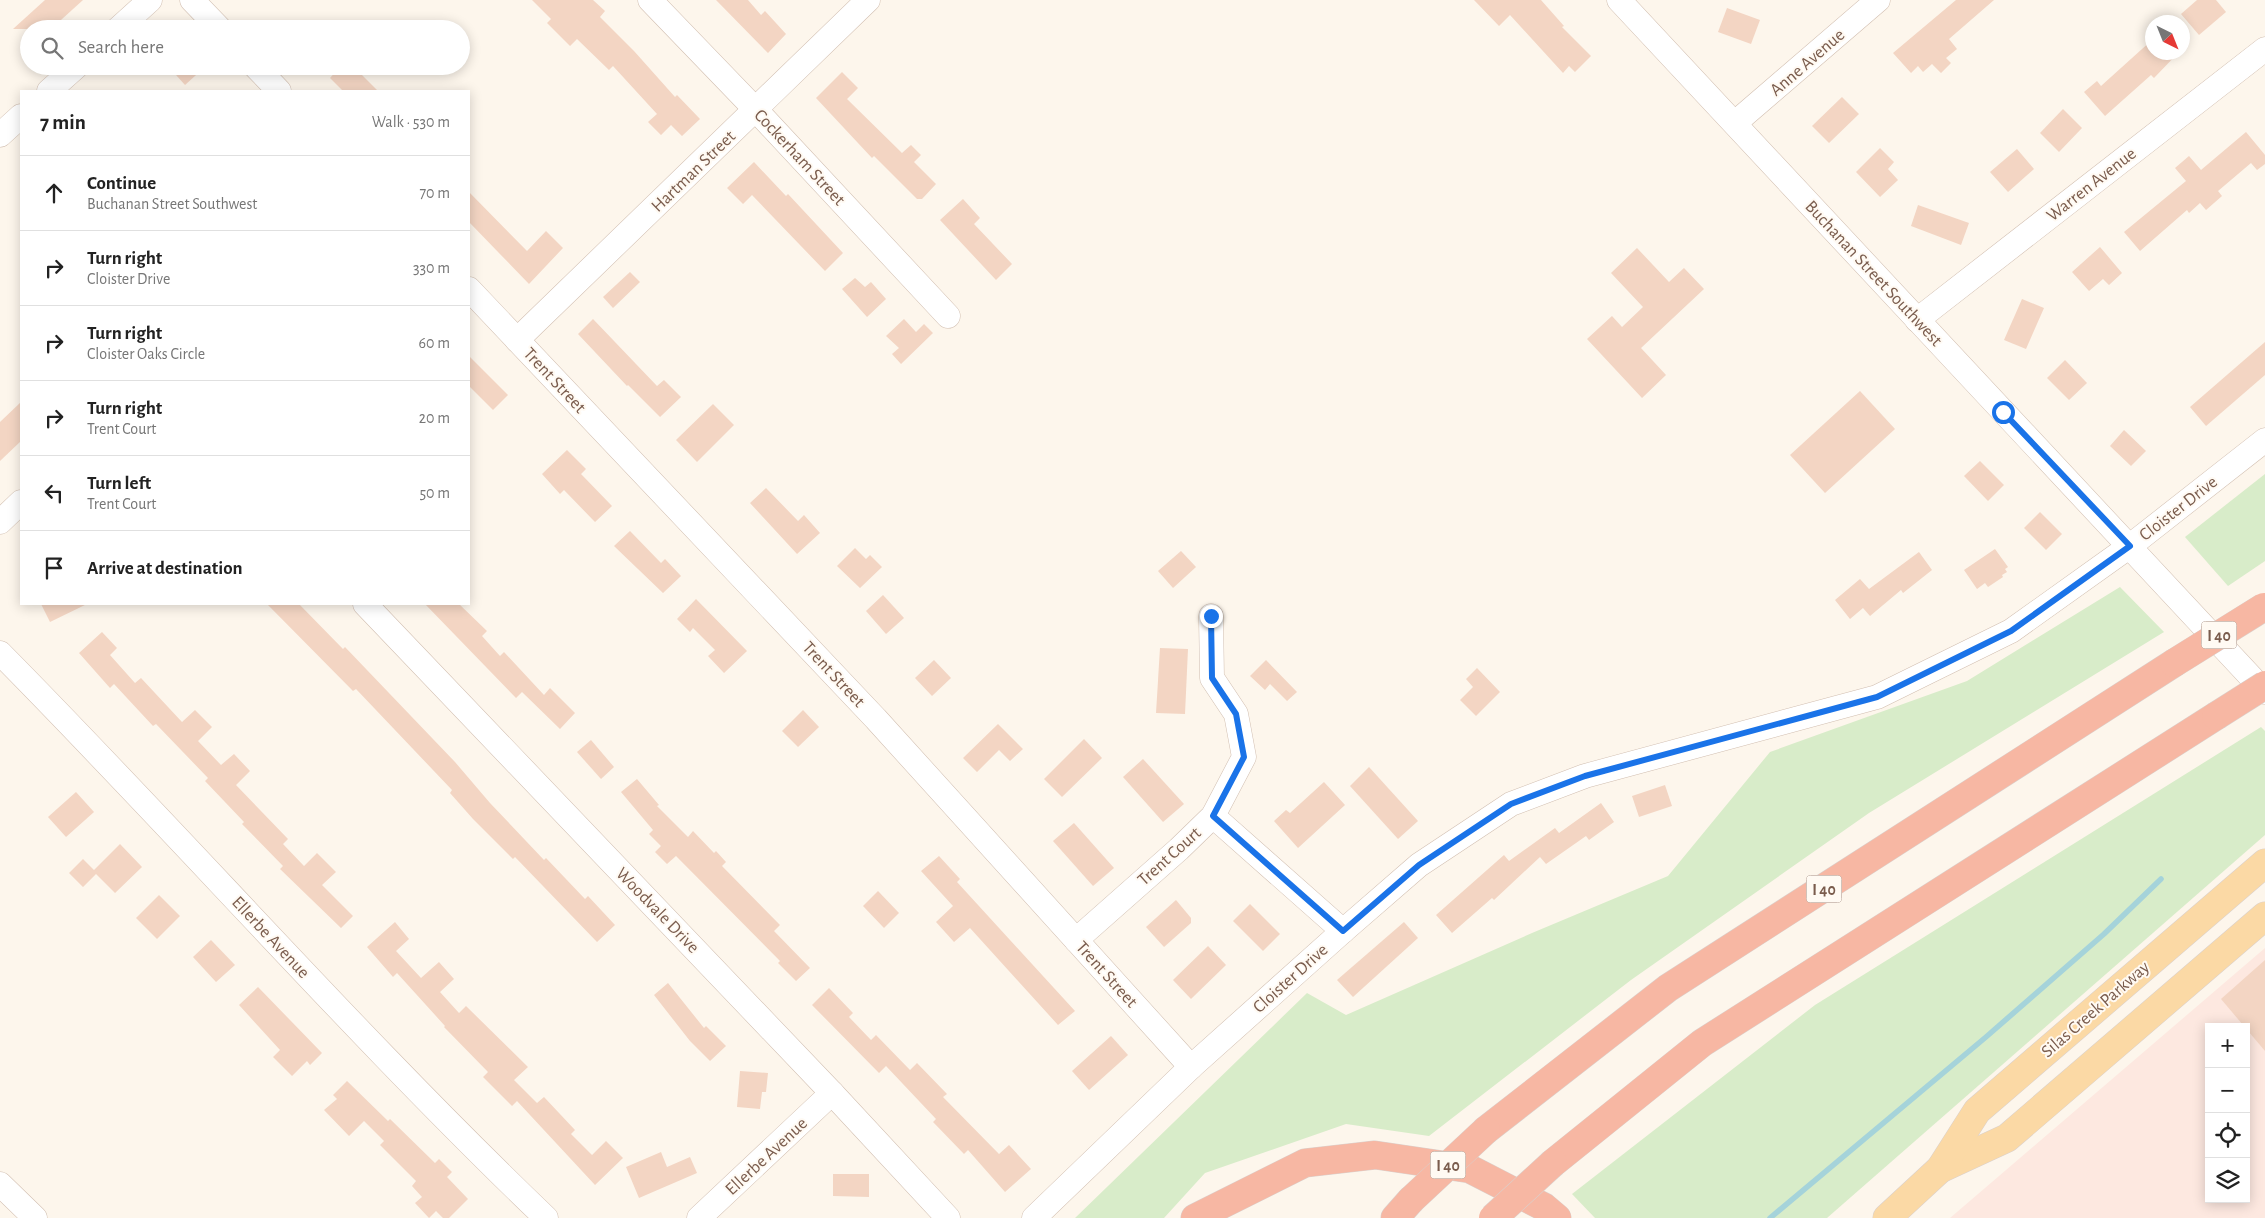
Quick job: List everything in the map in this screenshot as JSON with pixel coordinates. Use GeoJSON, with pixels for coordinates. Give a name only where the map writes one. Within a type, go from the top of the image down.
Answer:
{"type":"FeatureCollection","features":[{"type":"Feature","properties":{"kind":"highway","name":"I 40"},"geometry":{"type":"LineString","coordinates":[[1403,1209],[1486,1130],[1668,988],[2264,607]]}},
{"type":"Feature","properties":{"kind":"highway"},"geometry":{"type":"LineString","coordinates":[[1493,1218],[1553,1163],[1702,1043],[2265,685]]}},
{"type":"Feature","properties":{"kind":"highway"},"geometry":{"type":"LineString","coordinates":[[1195,1218],[1305,1163],[1375,1155],[1470,1169],[1544,1207],[1557,1218]]}},
{"type":"Feature","properties":{"kind":"main road","name":"Silas Creek Parkway"},"geometry":{"type":"LineString","coordinates":[[1887,1218],[1940,1169],[1977,1111],[2265,863]]}},
{"type":"Feature","properties":{"kind":"main road","name":"Silas Creek Parkway"},"geometry":{"type":"LineString","coordinates":[[1940,1169],[2007,1138],[2265,916]]}},
{"type":"Feature","properties":{"kind":"street"},"geometry":{"type":"LineString","coordinates":[[128,20],[150,0]]}},
{"type":"Feature","properties":{"kind":"street"},"geometry":{"type":"LineString","coordinates":[[192,0],[211,20]]}},
{"type":"Feature","properties":{"kind":"street","name":"Cockerham Street"},"geometry":{"type":"LineString","coordinates":[[650,0],[756,110],[948,316]]}},
{"type":"Feature","properties":{"kind":"street","name":"Hartman Street"},"geometry":{"type":"LineString","coordinates":[[518,340],[868,0]]}},
{"type":"Feature","properties":{"kind":"street","name":"Buchanan Street Southwest"},"geometry":{"type":"LineString","coordinates":[[1619,0],[2265,692]]}},
{"type":"Feature","properties":{"kind":"street","name":"Anne Avenue"},"geometry":{"type":"LineString","coordinates":[[1735,123],[1878,0]]}},
{"type":"Feature","properties":{"kind":"street","name":"Warren Avenue"},"geometry":{"type":"LineString","coordinates":[[1917,320],[2265,49]]}},
{"type":"Feature","properties":{"kind":"street"},"geometry":{"type":"LineString","coordinates":[[50,90],[66,75]]}},
{"type":"Feature","properties":{"kind":"street"},"geometry":{"type":"LineString","coordinates":[[264,75],[278,90]]}},
{"type":"Feature","properties":{"kind":"street"},"geometry":{"type":"LineString","coordinates":[[0,135],[20,117]]}},
{"type":"Feature","properties":{"kind":"street","name":"Trent Street"},"geometry":{"type":"LineString","coordinates":[[470,290],[876,718],[1191,1067]]}},
{"type":"Feature","properties":{"kind":"street","name":"Cloister Drive"},"geometry":{"type":"LineString","coordinates":[[1034,1218],[1191,1067],[1419,865],[1511,804],[1585,776],[1877,697],[2011,631],[2130,546],[2265,440]]}},
{"type":"Feature","properties":{"kind":"street"},"geometry":{"type":"LineString","coordinates":[[0,522],[20,503]]}},
{"type":"Feature","properties":{"kind":"street","name":"Woodvale Drive"},"geometry":{"type":"LineString","coordinates":[[366,605],[832,1093],[948,1218]]}},
{"type":"Feature","properties":{"kind":"street","name":"Trent Court"},"geometry":{"type":"LineString","coordinates":[[1076,940],[1179,850],[1219,820],[1244,757],[1236,714],[1212,678],[1211,616]]}},
{"type":"Feature","properties":{"kind":"street","name":"Ellerbe Avenue"},"geometry":{"type":"LineString","coordinates":[[0,653],[379,1051],[546,1218]]}},
{"type":"Feature","properties":{"kind":"street"},"geometry":{"type":"LineString","coordinates":[[1219,820],[1343,931]]}},
{"type":"Feature","properties":{"kind":"street","name":"Ellerbe Avenue"},"geometry":{"type":"LineString","coordinates":[[699,1218],[832,1093]]}},
{"type":"Feature","properties":{"kind":"street"},"geometry":{"type":"LineString","coordinates":[[0,1184],[35,1218]]}},
{"type":"Feature","properties":{"kind":"shaded area"},"geometry":{"type":"Polygon","coordinates":[[[2265,948],[2265,1218],[1950,1218],[2265,948]]]}},
{"type":"Feature","properties":{"kind":"green space"},"geometry":{"type":"Polygon","coordinates":[[[2265,474],[2265,561],[2228,586],[2185,537],[2265,474]]]}},
{"type":"Feature","properties":{"kind":"green space"},"geometry":{"type":"Polygon","coordinates":[[[2120,587],[2164,632],[1869,813],[1631,980],[1429,1136],[1346,1124],[1205,1173],[1164,1218],[1075,1218],[1307,993],[1346,1015],[1532,933],[1668,876],[1770,752],[1967,681],[2120,587]]]}},
{"type":"Feature","properties":{"kind":"green space"},"geometry":{"type":"Polygon","coordinates":[[[2261,727],[2265,731],[2265,835],[1827,1218],[1595,1218],[1572,1194],[1815,1005],[2261,727]]]}},
{"type":"Feature","properties":{"kind":"building"},"geometry":{"type":"Polygon","coordinates":[[[45,0],[83,0],[61,20],[23,20],[45,0]]]}},
{"type":"Feature","properties":{"kind":"building"},"geometry":{"type":"Polygon","coordinates":[[[532,0],[593,0],[605,11],[600,17],[634,51],[675,97],[677,95],[700,119],[682,136],[671,125],[661,135],[648,122],[657,114],[613,66],[609,70],[577,39],[570,46],[547,23],[551,19],[532,0]]]}},
{"type":"Feature","properties":{"kind":"building"},"geometry":{"type":"Polygon","coordinates":[[[716,0],[748,0],[761,15],[765,11],[786,34],[768,53],[716,0]]]}},
{"type":"Feature","properties":{"kind":"building"},"geometry":{"type":"Polygon","coordinates":[[[1474,0],[1541,0],[1564,26],[1562,27],[1591,56],[1575,72],[1569,66],[1563,73],[1510,15],[1499,26],[1474,0]]]}},
{"type":"Feature","properties":{"kind":"building"},"geometry":{"type":"Polygon","coordinates":[[[1956,0],[1994,0],[1949,39],[1957,49],[1946,58],[1951,63],[1941,73],[1932,64],[1923,72],[1918,66],[1911,73],[1893,53],[1956,0]]]}},
{"type":"Feature","properties":{"kind":"building"},"geometry":{"type":"Polygon","coordinates":[[[2197,0],[2216,0],[2226,12],[2199,35],[2190,24],[2190,15],[2181,14],[2197,0]]]}},
{"type":"Feature","properties":{"kind":"building"},"geometry":{"type":"Polygon","coordinates":[[[1727,8],[1760,20],[1751,44],[1718,32],[1727,8]]]}},
{"type":"Feature","properties":{"kind":"building"},"geometry":{"type":"Polygon","coordinates":[[[20,23],[20,29],[13,29],[20,23]]]}},
{"type":"Feature","properties":{"kind":"building"},"geometry":{"type":"Polygon","coordinates":[[[2145,46],[2145,60],[2171,60],[2154,78],[2151,75],[2105,116],[2084,92],[2097,81],[2101,86],[2145,46]]]}},
{"type":"Feature","properties":{"kind":"building"},"geometry":{"type":"Polygon","coordinates":[[[842,72],[858,88],[847,99],[902,153],[911,145],[921,155],[914,162],[936,184],[922,199],[917,199],[874,156],[872,158],[816,98],[842,72]]]}},
{"type":"Feature","properties":{"kind":"building"},"geometry":{"type":"Polygon","coordinates":[[[176,75],[196,75],[185,85],[176,75]]]}},
{"type":"Feature","properties":{"kind":"building"},"geometry":{"type":"Polygon","coordinates":[[[333,75],[362,75],[377,90],[342,90],[330,78],[333,75]]]}},
{"type":"Feature","properties":{"kind":"building"},"geometry":{"type":"Polygon","coordinates":[[[1842,97],[1859,114],[1829,143],[1812,126],[1842,97]]]}},
{"type":"Feature","properties":{"kind":"building"},"geometry":{"type":"Polygon","coordinates":[[[2063,109],[2082,128],[2059,152],[2040,133],[2063,109]]]}},
{"type":"Feature","properties":{"kind":"building"},"geometry":{"type":"Polygon","coordinates":[[[2246,132],[2265,155],[2265,164],[2257,170],[2251,163],[2218,191],[2222,196],[2206,210],[2200,203],[2189,213],[2187,210],[2140,251],[2124,232],[2186,181],[2175,168],[2189,156],[2201,170],[2246,132]]]}},
{"type":"Feature","properties":{"kind":"building"},"geometry":{"type":"Polygon","coordinates":[[[1880,148],[1894,162],[1888,169],[1898,180],[1880,197],[1856,172],[1880,148]]]}},
{"type":"Feature","properties":{"kind":"building"},"geometry":{"type":"Polygon","coordinates":[[[2017,149],[2034,169],[2008,192],[1990,172],[2017,149]]]}},
{"type":"Feature","properties":{"kind":"building"},"geometry":{"type":"Polygon","coordinates":[[[754,162],[786,196],[788,194],[843,253],[825,271],[752,195],[743,204],[727,188],[754,162]]]}},
{"type":"Feature","properties":{"kind":"building"},"geometry":{"type":"Polygon","coordinates":[[[470,193],[527,251],[546,231],[563,248],[529,284],[470,223],[470,193]]]}},
{"type":"Feature","properties":{"kind":"building"},"geometry":{"type":"Polygon","coordinates":[[[963,199],[980,218],[974,224],[1012,264],[996,280],[940,220],[963,199]]]}},
{"type":"Feature","properties":{"kind":"building"},"geometry":{"type":"Polygon","coordinates":[[[1918,205],[1969,223],[1961,245],[1911,226],[1918,205]]]}},
{"type":"Feature","properties":{"kind":"building"},"geometry":{"type":"Polygon","coordinates":[[[2100,247],[2122,273],[2109,285],[2103,279],[2089,291],[2072,272],[2100,247]]]}},
{"type":"Feature","properties":{"kind":"building"},"geometry":{"type":"Polygon","coordinates":[[[1637,248],[1669,282],[1684,268],[1704,289],[1641,348],[1666,375],[1642,398],[1587,339],[1612,316],[1622,327],[1643,307],[1611,273],[1637,248]]]}},
{"type":"Feature","properties":{"kind":"building"},"geometry":{"type":"Polygon","coordinates":[[[630,272],[640,282],[613,308],[603,297],[630,272]]]}},
{"type":"Feature","properties":{"kind":"building"},"geometry":{"type":"Polygon","coordinates":[[[855,278],[865,287],[871,282],[886,299],[867,317],[842,289],[855,278]]]}},
{"type":"Feature","properties":{"kind":"building"},"geometry":{"type":"Polygon","coordinates":[[[2022,299],[2044,308],[2026,349],[2004,340],[2022,299]]]}},
{"type":"Feature","properties":{"kind":"building"},"geometry":{"type":"Polygon","coordinates":[[[593,319],[657,386],[664,380],[681,397],[660,417],[627,386],[578,334],[593,319]]]}},
{"type":"Feature","properties":{"kind":"building"},"geometry":{"type":"Polygon","coordinates":[[[904,319],[916,332],[924,324],[933,333],[901,364],[892,354],[899,348],[886,336],[904,319]]]}},
{"type":"Feature","properties":{"kind":"building"},"geometry":{"type":"Polygon","coordinates":[[[2265,342],[2265,375],[2206,426],[2190,407],[2265,342]]]}},
{"type":"Feature","properties":{"kind":"building"},"geometry":{"type":"Polygon","coordinates":[[[470,357],[508,395],[493,410],[470,387],[470,357]]]}},
{"type":"Feature","properties":{"kind":"building"},"geometry":{"type":"Polygon","coordinates":[[[2065,360],[2087,383],[2069,400],[2047,378],[2065,360]]]}},
{"type":"Feature","properties":{"kind":"building"},"geometry":{"type":"Polygon","coordinates":[[[1860,391],[1895,429],[1825,493],[1790,455],[1860,391]]]}},
{"type":"Feature","properties":{"kind":"building"},"geometry":{"type":"Polygon","coordinates":[[[20,403],[20,442],[0,461],[0,422],[20,403]]]}},
{"type":"Feature","properties":{"kind":"building"},"geometry":{"type":"Polygon","coordinates":[[[713,404],[734,425],[697,462],[676,440],[713,404]]]}},
{"type":"Feature","properties":{"kind":"building"},"geometry":{"type":"Polygon","coordinates":[[[2124,430],[2146,451],[2131,466],[2110,446],[2124,430]]]}},
{"type":"Feature","properties":{"kind":"building"},"geometry":{"type":"Polygon","coordinates":[[[567,450],[586,469],[581,474],[612,506],[595,522],[564,490],[560,494],[542,474],[567,450]]]}},
{"type":"Feature","properties":{"kind":"building"},"geometry":{"type":"Polygon","coordinates":[[[1980,461],[2004,485],[1988,501],[1964,476],[1980,461]]]}},
{"type":"Feature","properties":{"kind":"building"},"geometry":{"type":"Polygon","coordinates":[[[766,488],[798,521],[804,515],[820,533],[797,554],[750,503],[766,488]]]}},
{"type":"Feature","properties":{"kind":"building"},"geometry":{"type":"Polygon","coordinates":[[[2040,512],[2062,534],[2046,550],[2024,528],[2040,512]]]}},
{"type":"Feature","properties":{"kind":"building"},"geometry":{"type":"Polygon","coordinates":[[[630,531],[661,563],[665,559],[681,576],[663,593],[614,546],[630,531]]]}},
{"type":"Feature","properties":{"kind":"building"},"geometry":{"type":"Polygon","coordinates":[[[855,548],[866,559],[870,555],[882,567],[860,588],[837,566],[855,548]]]}},
{"type":"Feature","properties":{"kind":"building"},"geometry":{"type":"Polygon","coordinates":[[[1995,549],[2008,567],[2005,569],[2007,572],[1988,587],[1985,583],[1977,589],[1964,570],[1995,549]]]}},
{"type":"Feature","properties":{"kind":"building"},"geometry":{"type":"Polygon","coordinates":[[[1181,551],[1196,567],[1173,588],[1158,571],[1181,551]]]}},
{"type":"Feature","properties":{"kind":"building"},"geometry":{"type":"Polygon","coordinates":[[[1919,552],[1932,570],[1903,593],[1901,590],[1870,616],[1863,608],[1850,619],[1835,600],[1860,579],[1869,589],[1919,552]]]}},
{"type":"Feature","properties":{"kind":"building"},"geometry":{"type":"Polygon","coordinates":[[[883,595],[904,618],[886,634],[866,611],[883,595]]]}},
{"type":"Feature","properties":{"kind":"building"},"geometry":{"type":"Polygon","coordinates":[[[696,599],[747,651],[724,673],[708,656],[715,650],[693,628],[690,632],[677,619],[696,599]]]}},
{"type":"Feature","properties":{"kind":"building"},"geometry":{"type":"Polygon","coordinates":[[[42,605],[85,605],[50,622],[42,605]]]}},
{"type":"Feature","properties":{"kind":"building"},"geometry":{"type":"Polygon","coordinates":[[[268,605],[300,605],[343,649],[345,647],[455,762],[490,803],[544,860],[546,858],[585,899],[588,896],[615,925],[597,942],[515,857],[513,859],[473,819],[450,793],[452,790],[356,689],[353,691],[268,605]]]}},
{"type":"Feature","properties":{"kind":"building"},"geometry":{"type":"Polygon","coordinates":[[[426,605],[460,605],[487,631],[482,636],[500,656],[504,652],[544,695],[550,688],[575,713],[560,729],[522,692],[516,698],[426,605]]]}},
{"type":"Feature","properties":{"kind":"building"},"geometry":{"type":"Polygon","coordinates":[[[102,632],[117,648],[110,655],[135,683],[141,678],[182,722],[195,710],[212,727],[198,741],[221,765],[234,754],[250,771],[236,785],[288,839],[283,844],[304,866],[317,853],[336,872],[322,885],[353,916],[341,928],[280,869],[283,866],[242,824],[244,822],[205,781],[208,778],[156,724],[153,726],[114,684],[110,688],[79,653],[102,632]]]}},
{"type":"Feature","properties":{"kind":"building"},"geometry":{"type":"Polygon","coordinates":[[[1160,648],[1188,649],[1185,714],[1156,713],[1160,648]]]}},
{"type":"Feature","properties":{"kind":"building"},"geometry":{"type":"Polygon","coordinates":[[[934,660],[951,678],[932,696],[915,678],[934,660]]]}},
{"type":"Feature","properties":{"kind":"building"},"geometry":{"type":"Polygon","coordinates":[[[1266,660],[1297,692],[1287,701],[1270,684],[1265,690],[1250,676],[1266,660]]]}},
{"type":"Feature","properties":{"kind":"building"},"geometry":{"type":"Polygon","coordinates":[[[1477,668],[1500,692],[1476,716],[1460,700],[1473,687],[1466,679],[1477,668]]]}},
{"type":"Feature","properties":{"kind":"building"},"geometry":{"type":"Polygon","coordinates":[[[803,710],[819,727],[798,747],[782,731],[803,710]]]}},
{"type":"Feature","properties":{"kind":"building"},"geometry":{"type":"Polygon","coordinates":[[[998,724],[1023,749],[1010,761],[999,750],[977,772],[963,758],[998,724]]]}},
{"type":"Feature","properties":{"kind":"building"},"geometry":{"type":"Polygon","coordinates":[[[1084,739],[1102,758],[1062,797],[1044,779],[1084,739]]]}},
{"type":"Feature","properties":{"kind":"building"},"geometry":{"type":"Polygon","coordinates":[[[591,740],[614,767],[601,779],[577,752],[591,740]]]}},
{"type":"Feature","properties":{"kind":"building"},"geometry":{"type":"Polygon","coordinates":[[[1143,759],[1184,804],[1163,822],[1123,777],[1143,759]]]}},
{"type":"Feature","properties":{"kind":"building"},"geometry":{"type":"Polygon","coordinates":[[[1369,767],[1418,821],[1398,839],[1350,786],[1369,767]]]}},
{"type":"Feature","properties":{"kind":"building"},"geometry":{"type":"Polygon","coordinates":[[[637,779],[659,805],[657,806],[688,837],[693,831],[714,853],[716,851],[726,862],[722,866],[780,925],[774,931],[810,968],[796,981],[778,963],[780,961],[676,856],[667,864],[655,852],[661,846],[649,834],[653,830],[621,792],[637,779]]]}},
{"type":"Feature","properties":{"kind":"building"},"geometry":{"type":"Polygon","coordinates":[[[1324,782],[1345,805],[1298,848],[1274,821],[1286,810],[1290,813],[1324,782]]]}},
{"type":"Feature","properties":{"kind":"building"},"geometry":{"type":"Polygon","coordinates":[[[1665,785],[1672,806],[1639,817],[1632,796],[1665,785]]]}},
{"type":"Feature","properties":{"kind":"building"},"geometry":{"type":"Polygon","coordinates":[[[76,792],[94,812],[66,837],[48,817],[76,792]]]}},
{"type":"Feature","properties":{"kind":"building"},"geometry":{"type":"Polygon","coordinates":[[[1601,803],[1614,822],[1589,840],[1586,836],[1546,864],[1540,857],[1494,900],[1492,898],[1452,933],[1436,915],[1504,855],[1509,861],[1555,828],[1559,833],[1601,803]]]}},
{"type":"Feature","properties":{"kind":"building"},"geometry":{"type":"Polygon","coordinates":[[[1074,823],[1114,868],[1093,886],[1053,841],[1074,823]]]}},
{"type":"Feature","properties":{"kind":"building"},"geometry":{"type":"Polygon","coordinates":[[[120,844],[142,867],[115,893],[96,874],[83,887],[69,873],[83,859],[94,870],[120,844]]]}},
{"type":"Feature","properties":{"kind":"building"},"geometry":{"type":"Polygon","coordinates":[[[939,856],[960,879],[957,882],[1075,1011],[1058,1025],[970,928],[954,942],[936,922],[953,906],[921,871],[939,856]]]}},
{"type":"Feature","properties":{"kind":"building"},"geometry":{"type":"Polygon","coordinates":[[[878,891],[899,913],[884,928],[863,906],[878,891]]]}},
{"type":"Feature","properties":{"kind":"building"},"geometry":{"type":"Polygon","coordinates":[[[159,895],[180,916],[157,939],[136,918],[159,895]]]}},
{"type":"Feature","properties":{"kind":"building"},"geometry":{"type":"Polygon","coordinates":[[[1176,900],[1191,918],[1191,923],[1164,947],[1146,927],[1176,900]]]}},
{"type":"Feature","properties":{"kind":"building"},"geometry":{"type":"Polygon","coordinates":[[[1250,904],[1280,934],[1263,951],[1233,921],[1250,904]]]}},
{"type":"Feature","properties":{"kind":"building"},"geometry":{"type":"Polygon","coordinates":[[[395,922],[409,939],[396,951],[421,978],[439,962],[454,979],[440,992],[459,1013],[466,1006],[528,1067],[514,1080],[537,1103],[544,1097],[575,1130],[571,1134],[592,1155],[606,1141],[623,1158],[595,1185],[517,1101],[512,1106],[483,1077],[488,1072],[444,1027],[397,973],[393,977],[367,947],[395,922]]]}},
{"type":"Feature","properties":{"kind":"building"},"geometry":{"type":"Polygon","coordinates":[[[1404,922],[1418,938],[1353,997],[1337,980],[1404,922]]]}},
{"type":"Feature","properties":{"kind":"building"},"geometry":{"type":"Polygon","coordinates":[[[211,940],[235,965],[216,982],[193,957],[211,940]]]}},
{"type":"Feature","properties":{"kind":"building"},"geometry":{"type":"Polygon","coordinates":[[[1208,946],[1226,965],[1191,999],[1173,980],[1208,946]]]}},
{"type":"Feature","properties":{"kind":"building"},"geometry":{"type":"Polygon","coordinates":[[[2265,960],[2265,1051],[2250,1033],[2250,1023],[2241,1023],[2221,999],[2265,960]]]}},
{"type":"Feature","properties":{"kind":"building"},"geometry":{"type":"Polygon","coordinates":[[[668,983],[704,1028],[706,1026],[726,1046],[710,1061],[690,1041],[654,995],[668,983]]]}},
{"type":"Feature","properties":{"kind":"building"},"geometry":{"type":"Polygon","coordinates":[[[258,987],[322,1053],[310,1065],[307,1061],[292,1076],[273,1057],[280,1050],[239,1005],[258,987]]]}},
{"type":"Feature","properties":{"kind":"building"},"geometry":{"type":"Polygon","coordinates":[[[829,988],[853,1013],[849,1017],[871,1040],[876,1035],[910,1070],[917,1063],[947,1094],[943,1097],[999,1154],[1009,1145],[1031,1169],[1005,1192],[968,1150],[964,1154],[933,1122],[936,1119],[886,1066],[879,1073],[812,1005],[829,988]]]}},
{"type":"Feature","properties":{"kind":"building"},"geometry":{"type":"Polygon","coordinates":[[[1111,1036],[1128,1055],[1089,1090],[1072,1071],[1111,1036]]]}},
{"type":"Feature","properties":{"kind":"building"},"geometry":{"type":"Polygon","coordinates":[[[740,1071],[768,1073],[766,1092],[762,1092],[760,1109],[737,1107],[740,1071]]]}},
{"type":"Feature","properties":{"kind":"building"},"geometry":{"type":"Polygon","coordinates":[[[347,1081],[388,1121],[390,1119],[435,1163],[439,1159],[452,1172],[447,1177],[468,1199],[449,1218],[443,1218],[436,1211],[429,1218],[415,1203],[422,1197],[412,1186],[416,1181],[380,1145],[384,1141],[364,1121],[349,1136],[324,1110],[337,1099],[333,1095],[347,1081]]]}},
{"type":"Feature","properties":{"kind":"building"},"geometry":{"type":"Polygon","coordinates":[[[661,1152],[667,1167],[690,1157],[697,1173],[639,1198],[626,1167],[661,1152]]]}},
{"type":"Feature","properties":{"kind":"building"},"geometry":{"type":"Polygon","coordinates":[[[833,1174],[869,1174],[869,1197],[833,1196],[833,1174]]]}},
{"type":"Feature","properties":{"kind":"waterway"},"geometry":{"type":"LineString","coordinates":[[1770,1218],[1986,1037],[2104,934],[2161,879]]}},
{"type":"Feature","properties":{"kind":"route"},"geometry":{"type":"LineString","coordinates":[[1211,616],[1212,678],[1236,714],[1244,757],[1213,816],[1225,824],[1343,931],[1419,865],[1511,804],[1585,776],[1877,697],[2011,631],[2130,546],[2003,412]]}}]}
